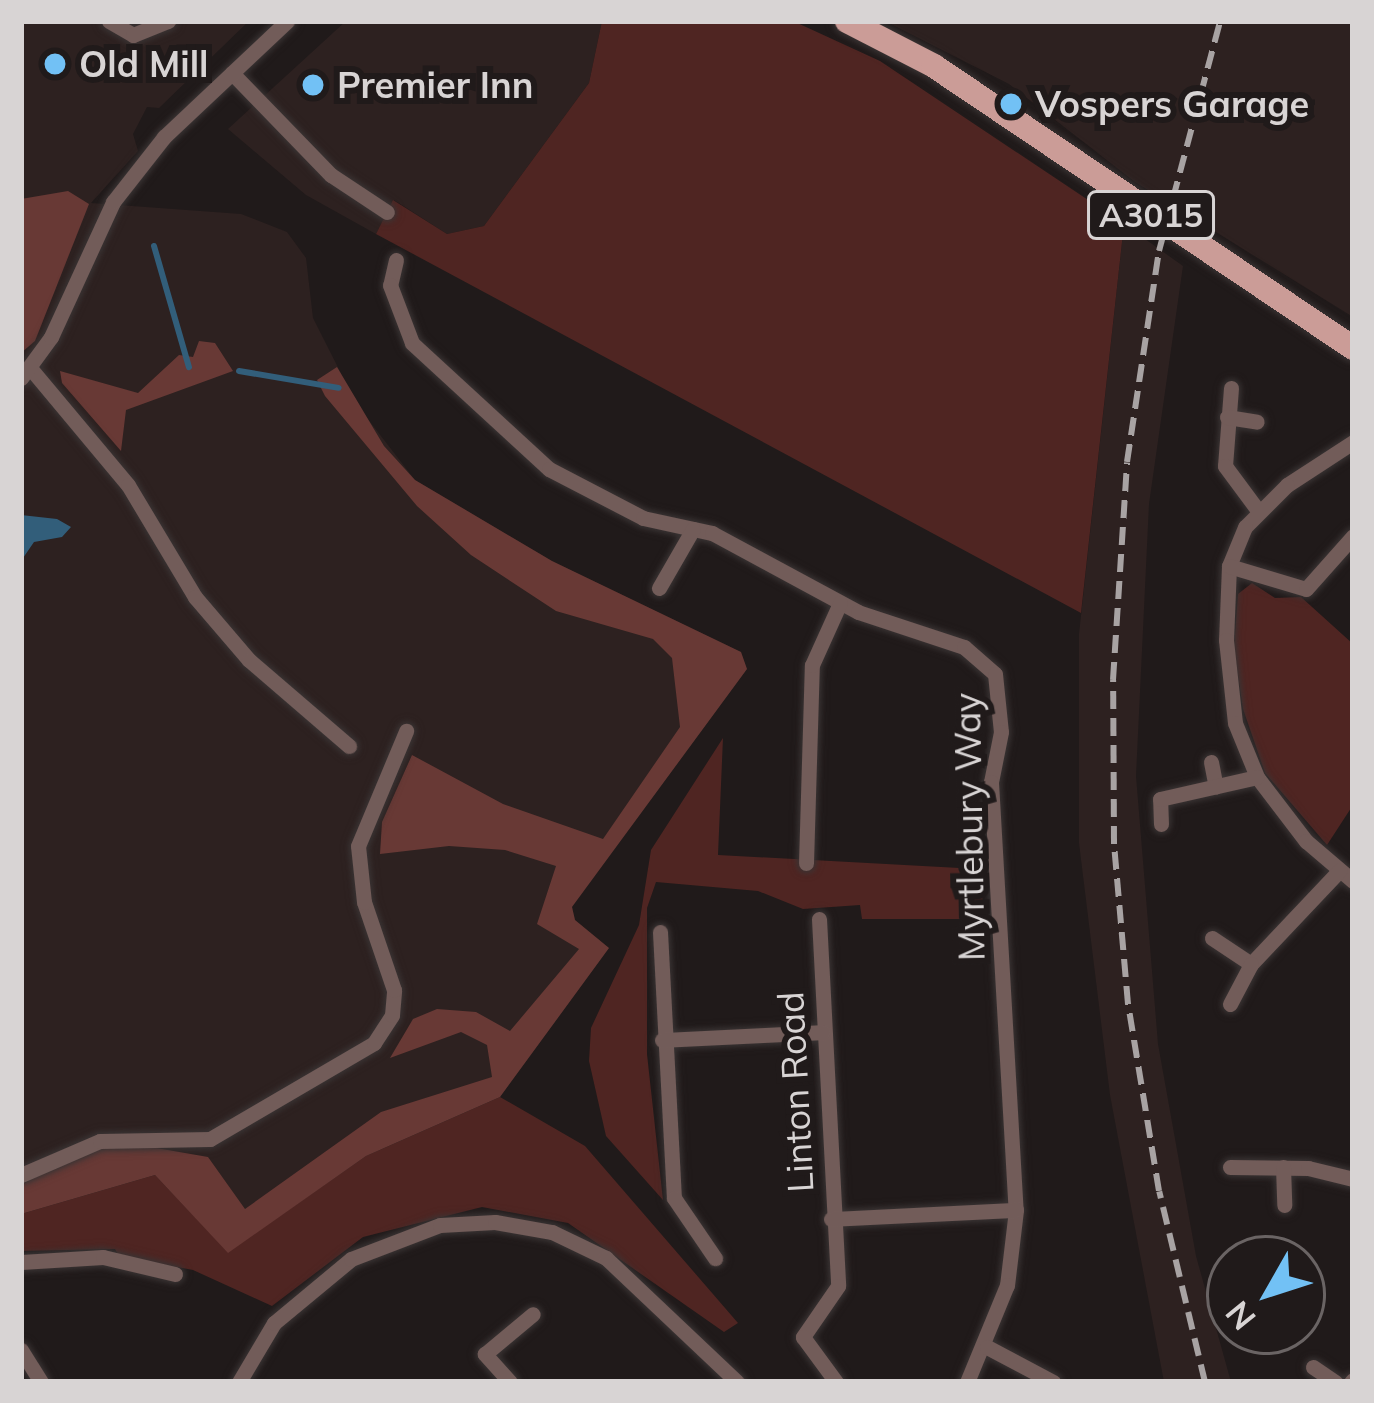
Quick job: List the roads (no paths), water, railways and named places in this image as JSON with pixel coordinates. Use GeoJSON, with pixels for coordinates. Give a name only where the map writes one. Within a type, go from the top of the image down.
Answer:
{"type":"FeatureCollection","features":[{"type":"Feature","properties":{"kind":"main road","name":"A3015"},"geometry":{"type":"LineString","coordinates":[[847,21],[934,66],[1316,329],[1353,348]]}},
{"type":"Feature","properties":{"kind":"main road","name":"A3015"},"geometry":{"type":"LineString","coordinates":[[1316,329],[1353,366]]}},
{"type":"Feature","properties":{"kind":"street"},"geometry":{"type":"LineString","coordinates":[[110,21],[133,35],[168,21]]}},
{"type":"Feature","properties":{"kind":"street"},"geometry":{"type":"LineString","coordinates":[[287,21],[153,149],[113,202],[26,373],[128,485],[195,597],[249,660],[349,746]]}},
{"type":"Feature","properties":{"kind":"street"},"geometry":{"type":"LineString","coordinates":[[232,73],[331,175],[387,212]]}},
{"type":"Feature","properties":{"kind":"street","name":"Myrtlebury Way"},"geometry":{"type":"LineString","coordinates":[[395,260],[390,285],[412,343],[523,448],[643,518],[693,529],[917,637],[964,646],[986,662],[998,684],[1000,732],[991,782],[1016,1210],[1006,1285],[987,1348],[967,1382]]}},
{"type":"Feature","properties":{"kind":"street"},"geometry":{"type":"LineString","coordinates":[[1231,388],[1225,466],[1259,512]]}},
{"type":"Feature","properties":{"kind":"street"},"geometry":{"type":"LineString","coordinates":[[1227,417],[1256,422]]}},
{"type":"Feature","properties":{"kind":"street"},"geometry":{"type":"LineString","coordinates":[[1230,1004],[1251,964],[1347,876],[1257,777],[1234,723],[1226,640],[1229,566],[1259,512],[1353,442]]}},
{"type":"Feature","properties":{"kind":"street"},"geometry":{"type":"LineString","coordinates":[[659,588],[693,529]]}},
{"type":"Feature","properties":{"kind":"street"},"geometry":{"type":"LineString","coordinates":[[1229,566],[1306,589],[1353,536]]}},
{"type":"Feature","properties":{"kind":"street"},"geometry":{"type":"LineString","coordinates":[[806,863],[813,653],[840,603]]}},
{"type":"Feature","properties":{"kind":"street"},"geometry":{"type":"LineString","coordinates":[[21,1175],[100,1141],[209,1139],[374,1043],[392,1015],[394,990],[364,902],[358,846],[406,731]]}},
{"type":"Feature","properties":{"kind":"street"},"geometry":{"type":"LineString","coordinates":[[1210,762],[1216,787]]}},
{"type":"Feature","properties":{"kind":"street"},"geometry":{"type":"LineString","coordinates":[[1161,824],[1160,799],[1257,777]]}},
{"type":"Feature","properties":{"kind":"street","name":"Linton Road"},"geometry":{"type":"LineString","coordinates":[[819,919],[831,1220],[1016,1210]]}},
{"type":"Feature","properties":{"kind":"street"},"geometry":{"type":"LineString","coordinates":[[660,932],[662,1040],[674,1198],[715,1258]]}},
{"type":"Feature","properties":{"kind":"street"},"geometry":{"type":"LineString","coordinates":[[1212,938],[1251,964]]}},
{"type":"Feature","properties":{"kind":"street"},"geometry":{"type":"LineString","coordinates":[[662,1040],[824,1032]]}},
{"type":"Feature","properties":{"kind":"street"},"geometry":{"type":"LineString","coordinates":[[1230,1167],[1283,1167],[1353,1179]]}},
{"type":"Feature","properties":{"kind":"street"},"geometry":{"type":"LineString","coordinates":[[1283,1167],[1284,1205]]}},
{"type":"Feature","properties":{"kind":"street"},"geometry":{"type":"LineString","coordinates":[[831,1220],[836,1295],[803,1337],[836,1382]]}},
{"type":"Feature","properties":{"kind":"street"},"geometry":{"type":"LineString","coordinates":[[239,1382],[274,1323],[351,1259],[411,1233],[482,1222],[552,1232],[606,1258],[737,1382]]}},
{"type":"Feature","properties":{"kind":"street"},"geometry":{"type":"LineString","coordinates":[[21,1262],[103,1257],[175,1274]]}},
{"type":"Feature","properties":{"kind":"street"},"geometry":{"type":"LineString","coordinates":[[509,1382],[484,1354],[533,1314]]}},
{"type":"Feature","properties":{"kind":"street"},"geometry":{"type":"LineString","coordinates":[[987,1348],[1053,1382]]}},
{"type":"Feature","properties":{"kind":"street"},"geometry":{"type":"LineString","coordinates":[[21,1350],[41,1382]]}},
{"type":"Feature","properties":{"kind":"street"},"geometry":{"type":"LineString","coordinates":[[1313,1366],[1335,1382]]}},
{"type":"Feature","properties":{"kind":"water"},"geometry":{"type":"Polygon","coordinates":[[[21,515],[57,519],[71,527],[62,537],[34,542],[21,561],[21,515]]]}},
{"type":"Feature","properties":{"kind":"waterway"},"geometry":{"type":"LineString","coordinates":[[154,246],[189,367]]}},
{"type":"Feature","properties":{"kind":"waterway"},"geometry":{"type":"LineString","coordinates":[[239,371],[339,388]]}},
{"type":"Feature","properties":{"kind":"railway"},"geometry":{"type":"LineString","coordinates":[[1205,1382],[1159,1191],[1128,1004],[1114,844],[1113,680],[1127,462],[1159,251],[1220,21]]}},
{"type":"Feature","properties":{"kind":"place","name":"Old Mill"},"geometry":{"type":"Point","coordinates":[55,64]}},
{"type":"Feature","properties":{"kind":"place","name":"Premier Inn"},"geometry":{"type":"Point","coordinates":[313,85]}},
{"type":"Feature","properties":{"kind":"place","name":"Vospers Garage"},"geometry":{"type":"Point","coordinates":[1011,104]}}]}
